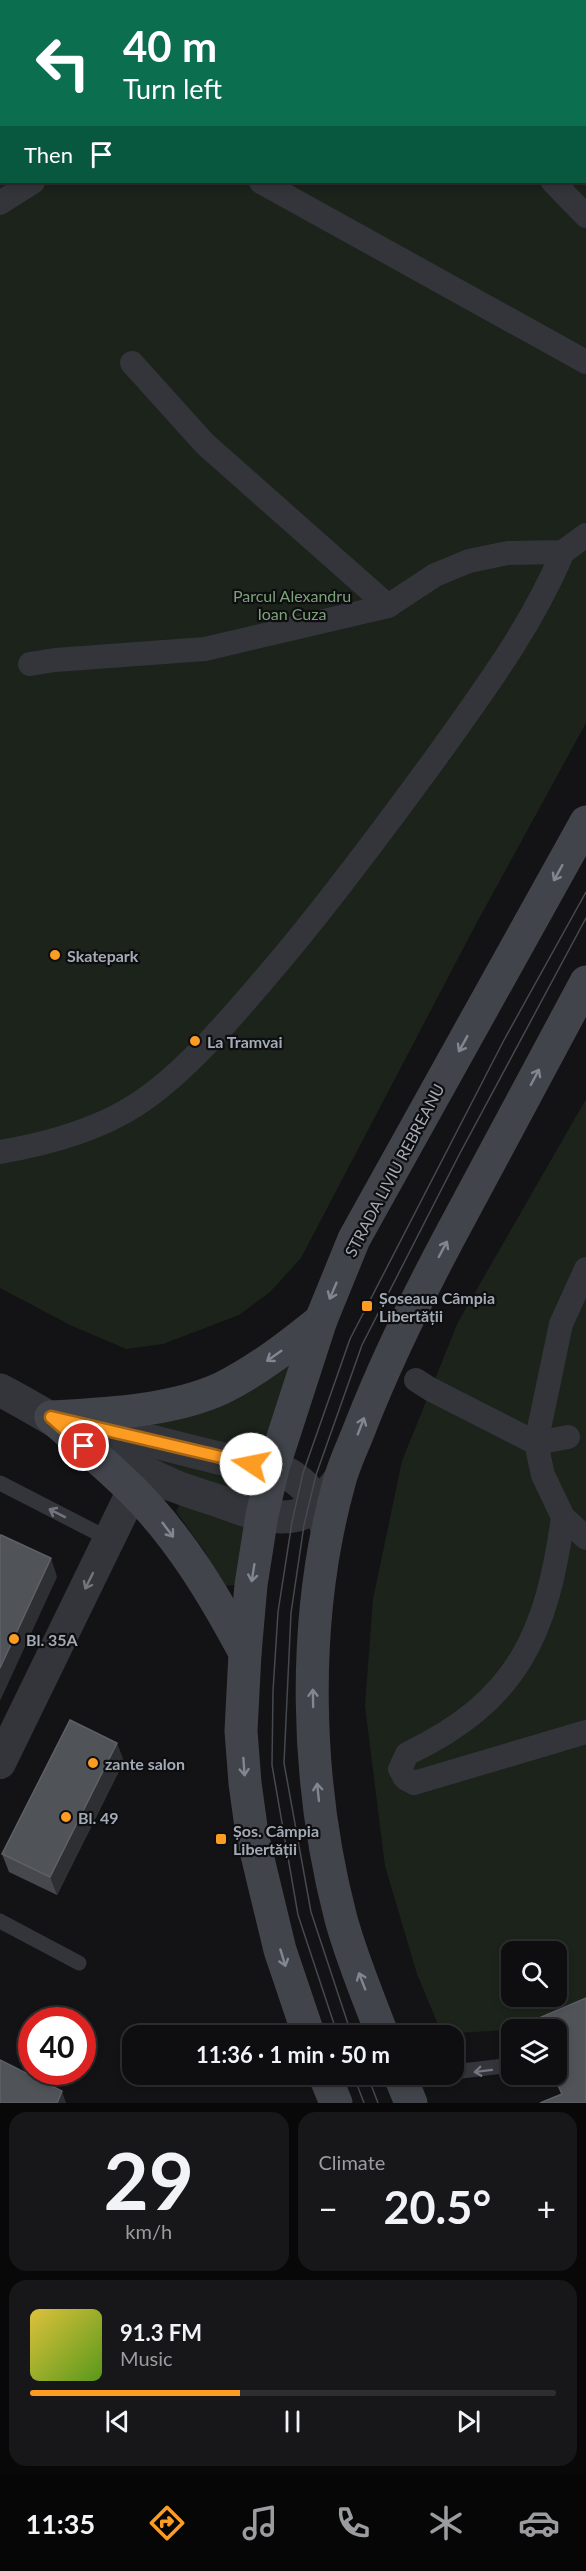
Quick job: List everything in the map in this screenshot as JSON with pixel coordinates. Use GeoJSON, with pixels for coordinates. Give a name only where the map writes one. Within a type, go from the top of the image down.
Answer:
{"type":"FeatureCollection","features":[{"type":"Feature","properties":{"kind":"main road","name":"STRADA LIVIU REBREANU"},"geometry":{"type":"LineString","coordinates":[[305,2025],[280,1950],[252,1834],[244,1783],[241,1731],[245,1653],[251,1585],[262,1515],[273,1468],[321,1320],[354,1239],[586,822]]}},
{"type":"Feature","properties":{"kind":"main road"},"geometry":{"type":"LineString","coordinates":[[379,2025],[360,1977],[342,1920],[328,1864],[318,1796],[314,1756],[314,1628],[322,1519],[387,1358],[586,982]]}},
{"type":"Feature","properties":{"kind":"main road"},"geometry":{"type":"LineString","coordinates":[[51,1417],[105,1414],[146,1408],[186,1400],[221,1388],[256,1368],[321,1320]]}},
{"type":"Feature","properties":{"kind":"main road"},"geometry":{"type":"LineString","coordinates":[[51,1417],[133,1490],[163,1523],[220,1605],[245,1653]]}},
{"type":"Feature","properties":{"kind":"main road"},"geometry":{"type":"LineString","coordinates":[[329,2085],[336,2103]]}},
{"type":"Feature","properties":{"kind":"main road"},"geometry":{"type":"LineString","coordinates":[[404,2085],[411,2103]]}},
{"type":"Feature","properties":{"kind":"street"},"geometry":{"type":"LineString","coordinates":[[0,203],[27,183]]}},
{"type":"Feature","properties":{"kind":"street"},"geometry":{"type":"LineString","coordinates":[[263,183],[586,363]]}},
{"type":"Feature","properties":{"kind":"street"},"geometry":{"type":"LineString","coordinates":[[554,183],[586,216]]}},
{"type":"Feature","properties":{"kind":"street"},"geometry":{"type":"LineString","coordinates":[[132,363],[205,444],[388,606]]}},
{"type":"Feature","properties":{"kind":"street"},"geometry":{"type":"LineString","coordinates":[[0,1152],[63,1137],[136,1105],[165,1083],[232,1017],[358,866],[486,687],[532,617],[563,552],[586,535]]}},
{"type":"Feature","properties":{"kind":"street"},"geometry":{"type":"LineString","coordinates":[[30,664],[55,660],[205,649],[388,606],[435,575],[469,561],[508,553],[563,552]]}},
{"type":"Feature","properties":{"kind":"street"},"geometry":{"type":"LineString","coordinates":[[586,1269],[561,1324],[536,1443],[543,1475],[563,1517],[586,1538]]}},
{"type":"Feature","properties":{"kind":"street"},"geometry":{"type":"LineString","coordinates":[[416,1380],[536,1443],[568,1437]]}},
{"type":"Feature","properties":{"kind":"street"},"geometry":{"type":"LineString","coordinates":[[0,1390],[51,1417],[119,1458],[172,1485],[262,1515],[322,1519]]}},
{"type":"Feature","properties":{"kind":"street"},"geometry":{"type":"LineString","coordinates":[[51,1417],[229,1460],[273,1468],[292,1476],[307,1488],[322,1519]]}},
{"type":"Feature","properties":{"kind":"street"},"geometry":{"type":"LineString","coordinates":[[0,1763],[133,1490]]}},
{"type":"Feature","properties":{"kind":"street"},"geometry":{"type":"LineString","coordinates":[[563,1517],[556,1566],[543,1618],[521,1663],[494,1697],[436,1740],[407,1754],[400,1768],[405,1778],[414,1783],[586,1732]]}},
{"type":"Feature","properties":{"kind":"lane"},"geometry":{"type":"LineString","coordinates":[[0,1483],[110,1539]]}},
{"type":"Feature","properties":{"kind":"lane"},"geometry":{"type":"LineString","coordinates":[[0,1921],[79,1963]]}},
{"type":"Feature","properties":{"kind":"lane"},"geometry":{"type":"LineString","coordinates":[[464,2071],[501,2066]]}},
{"type":"Feature","properties":{"kind":"green space","name":"Parcul Alexandru Ioan Cuza"},"geometry":{"type":"Polygon","coordinates":[[[0,183],[586,183],[586,723],[475,926],[301,1258],[270,1292],[239,1315],[163,1344],[126,1349],[70,1325],[0,1288],[0,183]]]}},
{"type":"Feature","properties":{"kind":"green space"},"geometry":{"type":"Polygon","coordinates":[[[586,1099],[586,2002],[547,2019],[501,2019],[501,2030],[464,2033],[464,2025],[438,2025],[417,1974],[385,1866],[365,1706],[373,1599],[402,1461],[458,1322],[586,1099]]]}},
{"type":"Feature","properties":{"kind":"green space"},"geometry":{"type":"Polygon","coordinates":[[[297,1357],[264,1452],[143,1427],[297,1357]]]}},
{"type":"Feature","properties":{"kind":"green space"},"geometry":{"type":"Polygon","coordinates":[[[133,1450],[253,1476],[256,1482],[252,1495],[136,1459],[133,1450]]]}},
{"type":"Feature","properties":{"kind":"green space"},"geometry":{"type":"Polygon","coordinates":[[[182,1501],[248,1525],[235,1585],[221,1586],[205,1552],[176,1511],[182,1501]]]}},
{"type":"Feature","properties":{"kind":"building","name":"Bl. 35A"},"geometry":{"type":"Polygon","coordinates":[[[1,1535],[51,1558],[0,1668],[0,1537],[1,1535]]]}},
{"type":"Feature","properties":{"kind":"building","name":"Bl. 49"},"geometry":{"type":"Polygon","coordinates":[[[70,1720],[117,1743],[50,1877],[2,1854],[70,1720]]]}},
{"type":"Feature","properties":{"kind":"building"},"geometry":{"type":"Polygon","coordinates":[[[586,1998],[586,2103],[540,2103],[562,2094],[558,2085],[567,2085],[567,2019],[537,2019],[586,1998]]]}},
{"type":"Feature","properties":{"kind":"building"},"geometry":{"type":"Polygon","coordinates":[[[0,2060],[18,2069],[18,2085],[50,2085],[62,2091],[57,2103],[0,2103],[0,2060]]]}},
{"type":"Feature","properties":{"kind":"tram line"},"geometry":{"type":"LineString","coordinates":[[334,2025],[298,1915],[272,1765],[273,1691],[278,1612],[292,1522],[303,1473],[350,1339],[504,1040],[586,892]]}},
{"type":"Feature","properties":{"kind":"tram line"},"geometry":{"type":"LineString","coordinates":[[348,2025],[311,1912],[284,1763],[291,1613],[304,1525],[316,1475],[362,1345],[459,1155],[586,918]]}},
{"type":"Feature","properties":{"kind":"tram line"},"geometry":{"type":"LineString","coordinates":[[357,2085],[364,2103]]}},
{"type":"Feature","properties":{"kind":"tram line"},"geometry":{"type":"LineString","coordinates":[[371,2085],[378,2103]]}},
{"type":"Feature","properties":{"kind":"place","name":"Skatepark"},"geometry":{"type":"Point","coordinates":[55,955]}},
{"type":"Feature","properties":{"kind":"place","name":"La Tramvai"},"geometry":{"type":"Point","coordinates":[195,1041]}},
{"type":"Feature","properties":{"kind":"place","name":"Șoseaua Câmpia Libertății"},"geometry":{"type":"Point","coordinates":[367,1306]}},
{"type":"Feature","properties":{"kind":"place","name":"Bl. 35A"},"geometry":{"type":"Point","coordinates":[14,1639]}},
{"type":"Feature","properties":{"kind":"place","name":"zante salon"},"geometry":{"type":"Point","coordinates":[93,1763]}},
{"type":"Feature","properties":{"kind":"place","name":"Bl. 49"},"geometry":{"type":"Point","coordinates":[66,1817]}},
{"type":"Feature","properties":{"kind":"place","name":"Șos. Câmpia Libertății"},"geometry":{"type":"Point","coordinates":[221,1839]}},
{"type":"Feature","properties":{"kind":"route"},"geometry":{"type":"LineString","coordinates":[[84,1446],[51,1417],[251,1464]]}}]}
